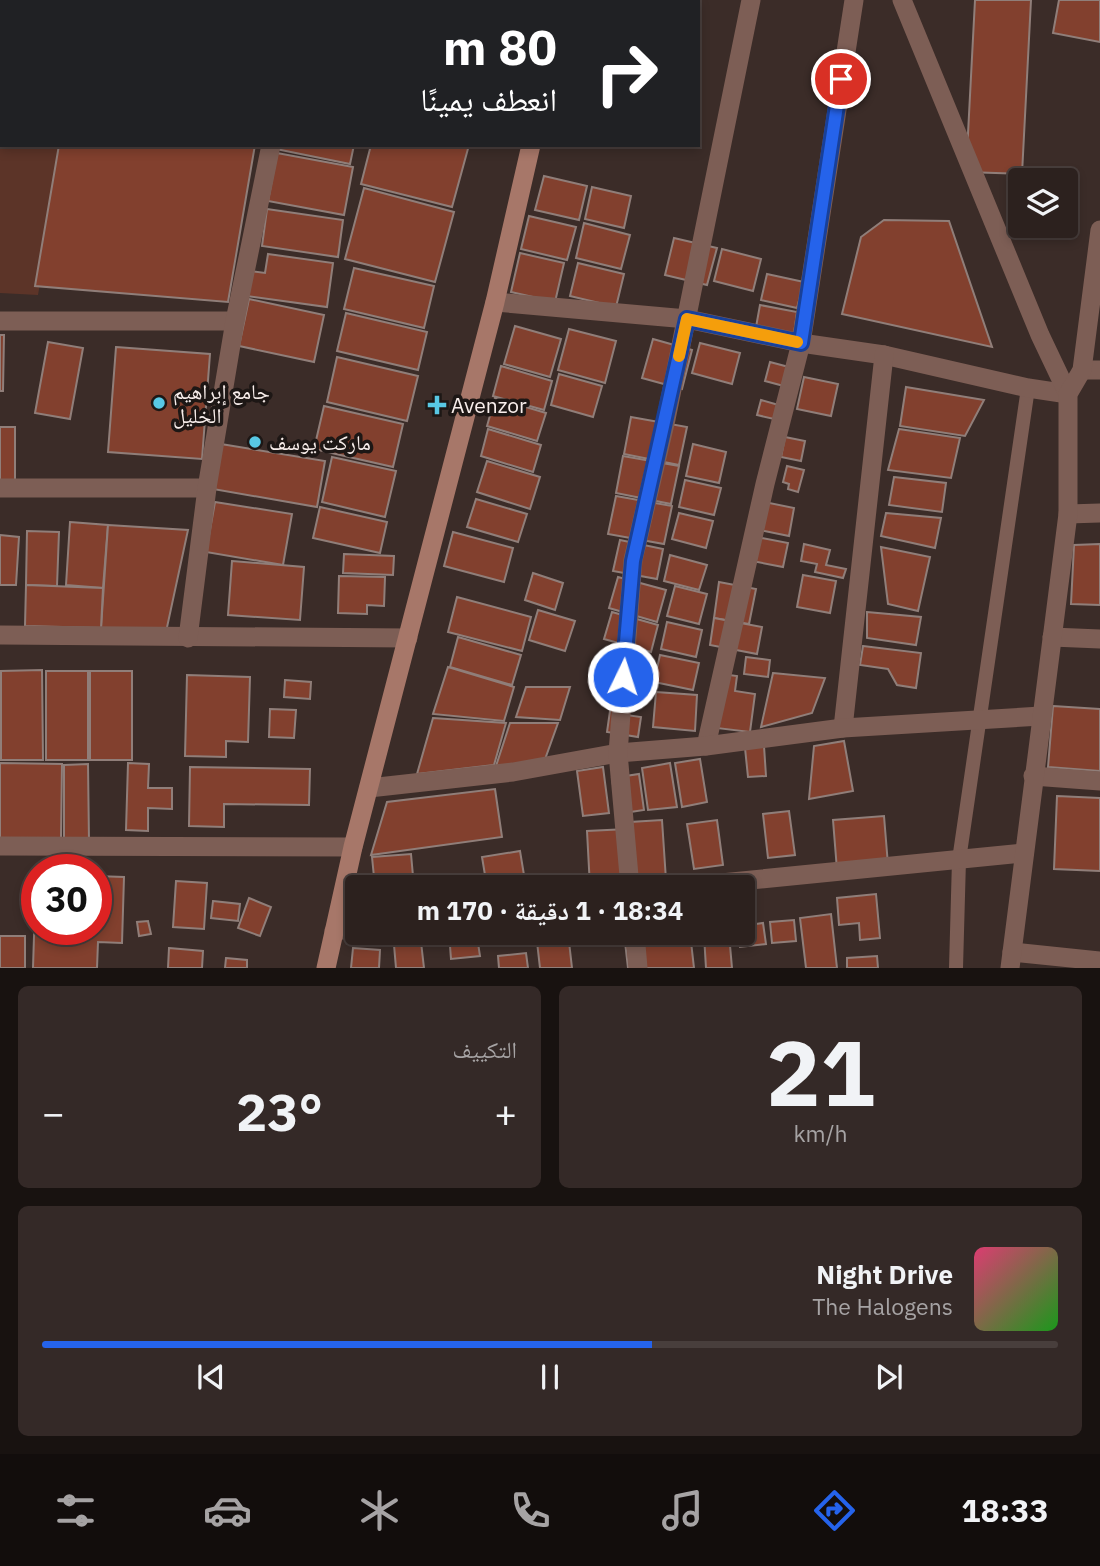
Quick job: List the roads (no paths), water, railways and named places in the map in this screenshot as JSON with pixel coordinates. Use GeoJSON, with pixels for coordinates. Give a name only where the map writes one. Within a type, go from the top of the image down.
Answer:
{"type":"FeatureCollection","features":[{"type":"Feature","properties":{"kind":"main road"},"geometry":{"type":"LineString","coordinates":[[326,968],[353,847],[495,302],[531,147]]}},
{"type":"Feature","properties":{"kind":"street"},"geometry":{"type":"LineString","coordinates":[[629,875],[618,753],[633,561],[687,319],[751,0]]}},
{"type":"Feature","properties":{"kind":"street"},"geometry":{"type":"LineString","coordinates":[[706,746],[765,484],[801,343],[853,0]]}},
{"type":"Feature","properties":{"kind":"street"},"geometry":{"type":"LineString","coordinates":[[902,0],[1040,335],[1068,394],[1068,513],[1011,960],[1100,961]]}},
{"type":"Feature","properties":{"kind":"street"},"geometry":{"type":"LineString","coordinates":[[188,638],[207,488],[235,321],[271,147]]}},
{"type":"Feature","properties":{"kind":"street"},"geometry":{"type":"LineString","coordinates":[[1068,394],[1091,370],[1100,230]]}},
{"type":"Feature","properties":{"kind":"street"},"geometry":{"type":"LineString","coordinates":[[495,302],[687,319],[801,343],[884,355],[1028,388],[1068,394]]}},
{"type":"Feature","properties":{"kind":"street"},"geometry":{"type":"LineString","coordinates":[[0,321],[235,321]]}},
{"type":"Feature","properties":{"kind":"street"},"geometry":{"type":"LineString","coordinates":[[842,728],[884,355]]}},
{"type":"Feature","properties":{"kind":"street"},"geometry":{"type":"LineString","coordinates":[[0,488],[207,488]]}},
{"type":"Feature","properties":{"kind":"street"},"geometry":{"type":"LineString","coordinates":[[1068,513],[1100,513]]}},
{"type":"Feature","properties":{"kind":"street"},"geometry":{"type":"LineString","coordinates":[[0,635],[408,638]]}},
{"type":"Feature","properties":{"kind":"street"},"geometry":{"type":"LineString","coordinates":[[1052,637],[1100,639]]}},
{"type":"Feature","properties":{"kind":"street"},"geometry":{"type":"LineString","coordinates":[[369,788],[513,772],[618,753],[706,746],[842,728],[1041,716]]}},
{"type":"Feature","properties":{"kind":"street"},"geometry":{"type":"LineString","coordinates":[[1033,776],[1100,781]]}},
{"type":"Feature","properties":{"kind":"street"},"geometry":{"type":"LineString","coordinates":[[0,846],[353,847]]}},
{"type":"Feature","properties":{"kind":"street"},"geometry":{"type":"LineString","coordinates":[[755,880],[1023,853]]}},
{"type":"Feature","properties":{"kind":"street"},"geometry":{"type":"LineString","coordinates":[[334,932],[345,930]]}},
{"type":"Feature","properties":{"kind":"street"},"geometry":{"type":"LineString","coordinates":[[636,945],[638,968]]}},
{"type":"Feature","properties":{"kind":"lane"},"geometry":{"type":"LineString","coordinates":[[956,968],[959,860],[1028,388]]}},
{"type":"Feature","properties":{"kind":"place","name":"جامع إبراهيم الخليل"},"geometry":{"type":"Point","coordinates":[159,403]}},
{"type":"Feature","properties":{"kind":"place","name":"Avenzor"},"geometry":{"type":"Point","coordinates":[437,405]}},
{"type":"Feature","properties":{"kind":"place","name":"ماركت يوسف"},"geometry":{"type":"Point","coordinates":[255,442]}}]}
